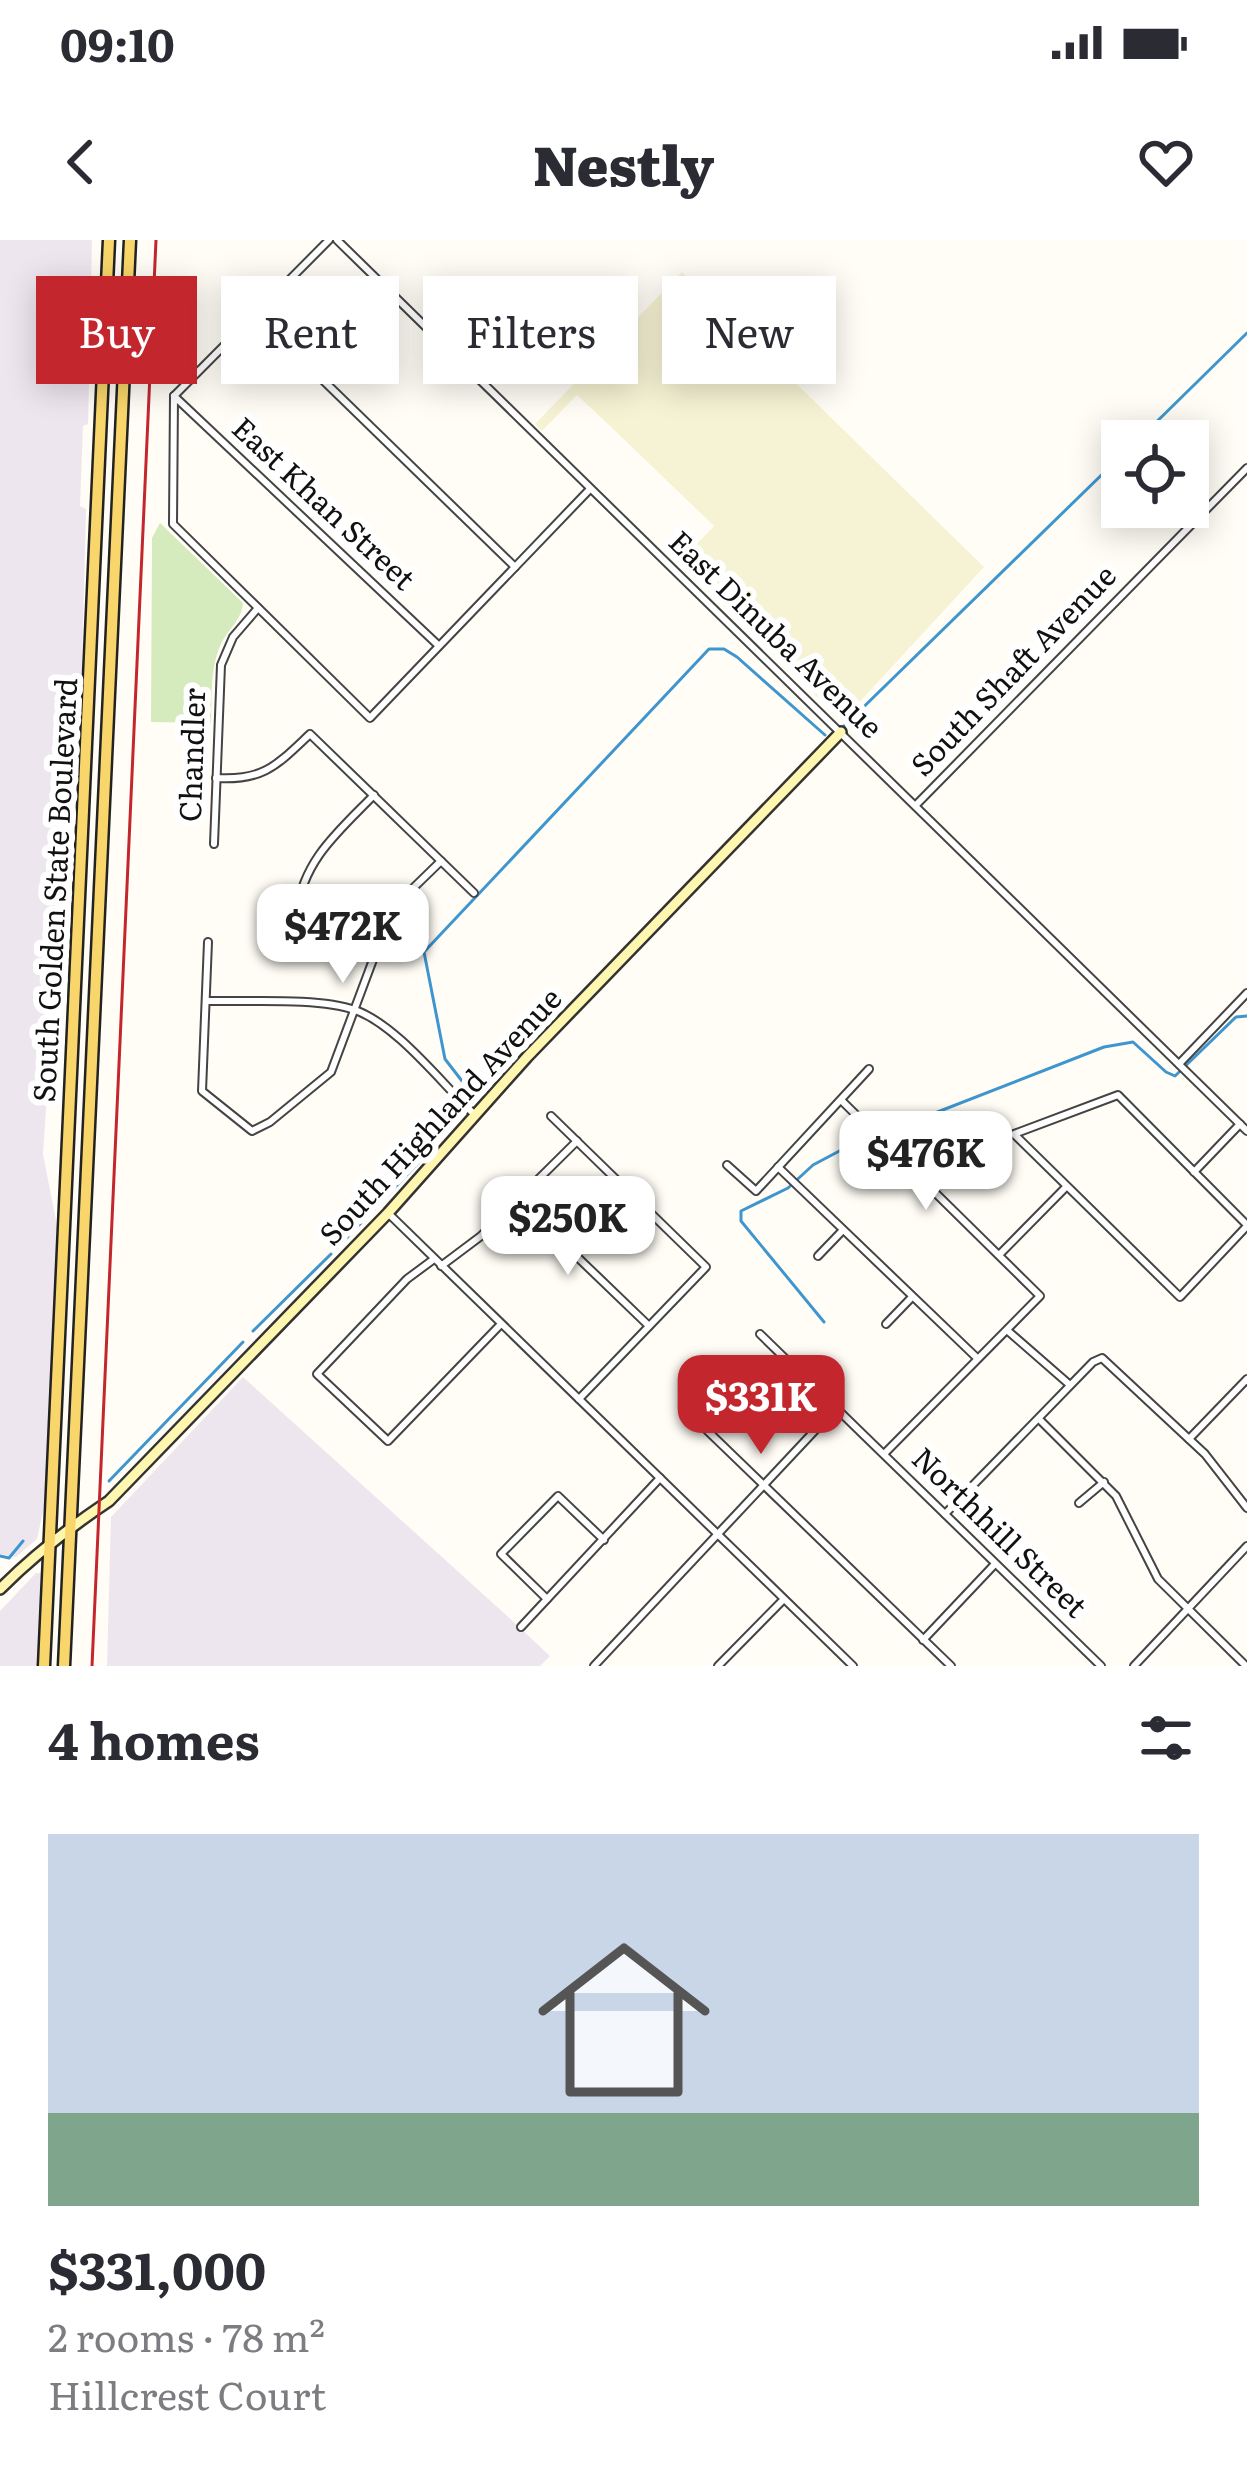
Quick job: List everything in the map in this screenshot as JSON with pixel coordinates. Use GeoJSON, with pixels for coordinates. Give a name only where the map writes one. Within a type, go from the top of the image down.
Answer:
{"type":"FeatureCollection","features":[{"type":"Feature","properties":{"kind":"main road","name":"South Golden State Boulevard"},"geometry":{"type":"LineString","coordinates":[[44,1666],[109,240]]}},
{"type":"Feature","properties":{"kind":"main road","name":"South Golden State Boulevard"},"geometry":{"type":"LineString","coordinates":[[64,1666],[130,240]]}},
{"type":"Feature","properties":{"kind":"street"},"geometry":{"type":"LineString","coordinates":[[296,276],[333,240]]}},
{"type":"Feature","properties":{"kind":"street","name":"East Dinuba Avenue"},"geometry":{"type":"LineString","coordinates":[[333,240],[1244,1127]]}},
{"type":"Feature","properties":{"kind":"street"},"geometry":{"type":"LineString","coordinates":[[221,350],[174,396],[173,524],[370,718],[590,489]]}},
{"type":"Feature","properties":{"kind":"street"},"geometry":{"type":"LineString","coordinates":[[327,384],[515,567]]}},
{"type":"Feature","properties":{"kind":"street","name":"East Khan Street"},"geometry":{"type":"LineString","coordinates":[[174,396],[439,646]]}},
{"type":"Feature","properties":{"kind":"street","name":"South Shaft Avenue"},"geometry":{"type":"LineString","coordinates":[[916,806],[1247,468]]}},
{"type":"Feature","properties":{"kind":"street","name":"Chandler"},"geometry":{"type":"LineString","coordinates":[[214,844],[221,665],[232,638],[258,608]]}},
{"type":"Feature","properties":{"kind":"street","name":"South Highland Avenue"},"geometry":{"type":"LineString","coordinates":[[2,1587],[109,1501],[388,1214],[560,1023],[841,732]]}},
{"type":"Feature","properties":{"kind":"street"},"geometry":{"type":"LineString","coordinates":[[216,778],[242,780],[269,770],[310,734],[474,893]]}},
{"type":"Feature","properties":{"kind":"street"},"geometry":{"type":"LineString","coordinates":[[297,912],[303,879],[313,860],[374,795]]}},
{"type":"Feature","properties":{"kind":"street"},"geometry":{"type":"LineString","coordinates":[[208,942],[202,1091],[252,1131],[271,1122],[331,1072],[395,909],[441,861]]}},
{"type":"Feature","properties":{"kind":"street"},"geometry":{"type":"LineString","coordinates":[[1179,1064],[1247,993]]}},
{"type":"Feature","properties":{"kind":"street"},"geometry":{"type":"LineString","coordinates":[[206,1001],[325,1005],[356,1011],[390,1033],[477,1117]]}},
{"type":"Feature","properties":{"kind":"street"},"geometry":{"type":"LineString","coordinates":[[727,1165],[755,1190],[869,1069]]}},
{"type":"Feature","properties":{"kind":"street"},"geometry":{"type":"LineString","coordinates":[[1118,1095],[1194,1172],[1247,1226],[1180,1298],[1014,1133],[1118,1095]]}},
{"type":"Feature","properties":{"kind":"street"},"geometry":{"type":"LineString","coordinates":[[841,1100],[1040,1296],[884,1454]]}},
{"type":"Feature","properties":{"kind":"street"},"geometry":{"type":"LineString","coordinates":[[550,1116],[706,1267],[579,1400]]}},
{"type":"Feature","properties":{"kind":"street"},"geometry":{"type":"LineString","coordinates":[[1194,1172],[1244,1127]]}},
{"type":"Feature","properties":{"kind":"street"},"geometry":{"type":"LineString","coordinates":[[441,1266],[481,1236],[577,1141]]}},
{"type":"Feature","properties":{"kind":"street"},"geometry":{"type":"LineString","coordinates":[[778,1167],[977,1358]]}},
{"type":"Feature","properties":{"kind":"street"},"geometry":{"type":"LineString","coordinates":[[999,1255],[1065,1188]]}},
{"type":"Feature","properties":{"kind":"street"},"geometry":{"type":"LineString","coordinates":[[518,1200],[649,1326]]}},
{"type":"Feature","properties":{"kind":"street"},"geometry":{"type":"LineString","coordinates":[[388,1214],[853,1666]]}},
{"type":"Feature","properties":{"kind":"street"},"geometry":{"type":"LineString","coordinates":[[818,1256],[843,1230]]}},
{"type":"Feature","properties":{"kind":"street"},"geometry":{"type":"LineString","coordinates":[[434,1259],[407,1279],[317,1374],[388,1441],[501,1324]]}},
{"type":"Feature","properties":{"kind":"street"},"geometry":{"type":"LineString","coordinates":[[886,1324],[912,1298]]}},
{"type":"Feature","properties":{"kind":"street"},"geometry":{"type":"LineString","coordinates":[[1008,1331],[1070,1385]]}},
{"type":"Feature","properties":{"kind":"street","name":"Northhill Street"},"geometry":{"type":"LineString","coordinates":[[760,1334],[1101,1666]]}},
{"type":"Feature","properties":{"kind":"street"},"geometry":{"type":"LineString","coordinates":[[945,1514],[1093,1362],[1108,1361],[1190,1439],[1247,1508]]}},
{"type":"Feature","properties":{"kind":"street"},"geometry":{"type":"LineString","coordinates":[[1190,1439],[1247,1379]]}},
{"type":"Feature","properties":{"kind":"street"},"geometry":{"type":"LineString","coordinates":[[594,1666],[836,1408]]}},
{"type":"Feature","properties":{"kind":"street"},"geometry":{"type":"LineString","coordinates":[[687,1411],[951,1666]]}},
{"type":"Feature","properties":{"kind":"street"},"geometry":{"type":"LineString","coordinates":[[1038,1418],[1122,1505],[1152,1571],[1246,1666]]}},
{"type":"Feature","properties":{"kind":"street"},"geometry":{"type":"LineString","coordinates":[[521,1627],[660,1478]]}},
{"type":"Feature","properties":{"kind":"street"},"geometry":{"type":"LineString","coordinates":[[1079,1503],[1104,1482]]}},
{"type":"Feature","properties":{"kind":"street"},"geometry":{"type":"LineString","coordinates":[[547,1599],[501,1554],[558,1496],[604,1540]]}},
{"type":"Feature","properties":{"kind":"street"},"geometry":{"type":"LineString","coordinates":[[1134,1666],[1247,1546]]}},
{"type":"Feature","properties":{"kind":"street"},"geometry":{"type":"LineString","coordinates":[[923,1640],[994,1565]]}},
{"type":"Feature","properties":{"kind":"street"},"geometry":{"type":"LineString","coordinates":[[2,1587],[32,1568],[49,1586]]}},
{"type":"Feature","properties":{"kind":"street"},"geometry":{"type":"LineString","coordinates":[[718,1666],[784,1599]]}},
{"type":"Feature","properties":{"kind":"shaded area"},"geometry":{"type":"Polygon","coordinates":[[[0,240],[92,240],[91,276],[36,276],[36,384],[89,384],[80,506],[86,509],[81,706],[76,708],[63,857],[43,1154],[61,1246],[47,1493],[37,1539],[16,1557],[0,1554],[0,240]]]}},
{"type":"Feature","properties":{"kind":"shaded area"},"geometry":{"type":"Polygon","coordinates":[[[662,293],[662,384],[797,384],[984,567],[842,721],[679,563],[714,526],[577,395],[542,431],[535,424],[574,384],[638,384],[638,317],[662,293]]]}},
{"type":"Feature","properties":{"kind":"shaded area"},"geometry":{"type":"Polygon","coordinates":[[[243,1377],[550,1656],[540,1666],[107,1666],[111,1517],[243,1377]]]}},
{"type":"Feature","properties":{"kind":"shaded area"},"geometry":{"type":"Polygon","coordinates":[[[36,1573],[47,1573],[40,1666],[0,1666],[0,1611],[36,1573]]]}},
{"type":"Feature","properties":{"kind":"green space"},"geometry":{"type":"Polygon","coordinates":[[[160,523],[243,603],[217,655],[211,723],[151,722],[152,538],[160,523]]]}},
{"type":"Feature","properties":{"kind":"waterway"},"geometry":{"type":"LineString","coordinates":[[1158,420],[1247,333]]}},
{"type":"Feature","properties":{"kind":"waterway"},"geometry":{"type":"LineString","coordinates":[[843,727],[1101,475]]}},
{"type":"Feature","properties":{"kind":"waterway"},"geometry":{"type":"LineString","coordinates":[[472,1094],[445,1059],[424,952],[709,649],[724,649],[737,657],[825,735]]}},
{"type":"Feature","properties":{"kind":"waterway"},"geometry":{"type":"LineString","coordinates":[[824,1322],[741,1221],[741,1211],[788,1188],[813,1165],[845,1148],[1104,1047],[1133,1042],[1175,1076],[1236,1017],[1247,1016]]}},
{"type":"Feature","properties":{"kind":"waterway"},"geometry":{"type":"LineString","coordinates":[[338,1247],[420,1161]]}},
{"type":"Feature","properties":{"kind":"waterway"},"geometry":{"type":"LineString","coordinates":[[253,1331],[331,1254]]}},
{"type":"Feature","properties":{"kind":"waterway"},"geometry":{"type":"LineString","coordinates":[[109,1481],[243,1342]]}},
{"type":"Feature","properties":{"kind":"waterway"},"geometry":{"type":"LineString","coordinates":[[0,1556],[9,1558],[23,1541]]}},
{"type":"Feature","properties":{"kind":"railway"},"geometry":{"type":"LineString","coordinates":[[92,1666],[156,240]]}}]}
